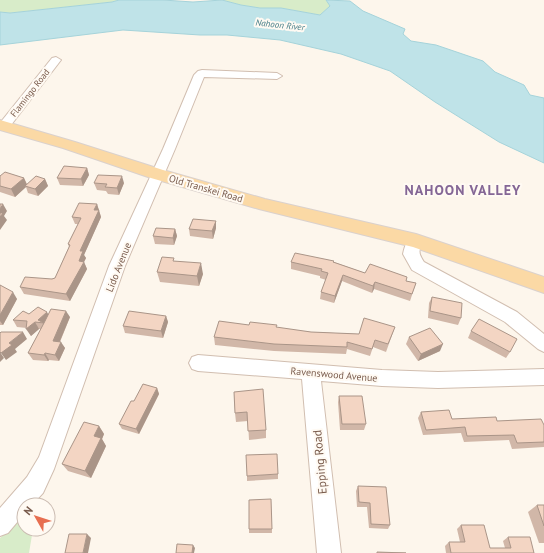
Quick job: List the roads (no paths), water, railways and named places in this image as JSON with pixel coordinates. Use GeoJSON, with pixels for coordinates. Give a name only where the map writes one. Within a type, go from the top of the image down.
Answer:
{"type":"FeatureCollection","features":[{"type":"Feature","properties":{"kind":"main road","name":"Old Transkei Road"},"geometry":{"type":"LineString","coordinates":[[2,125],[69,144],[157,174],[265,205],[416,241],[544,285]]}},
{"type":"Feature","properties":{"kind":"main road","name":"Old Transkei Road"},"geometry":{"type":"LineString","coordinates":[[467,258],[544,299]]}},
{"type":"Feature","properties":{"kind":"street","name":"Flamingo Road"},"geometry":{"type":"LineString","coordinates":[[2,125],[56,60]]}},
{"type":"Feature","properties":{"kind":"street","name":"Lido Avenue"},"geometry":{"type":"LineString","coordinates":[[0,525],[31,490],[47,462],[117,266],[169,149],[200,74],[277,76]]}},
{"type":"Feature","properties":{"kind":"street"},"geometry":{"type":"LineString","coordinates":[[416,241],[412,246],[411,254],[418,266],[510,317],[544,344]]}},
{"type":"Feature","properties":{"kind":"street","name":"Ravenswood Avenue"},"geometry":{"type":"LineString","coordinates":[[198,363],[382,378],[438,380],[544,377]]}},
{"type":"Feature","properties":{"kind":"street","name":"Epping Road"},"geometry":{"type":"LineString","coordinates":[[311,372],[329,553]]}},
{"type":"Feature","properties":{"kind":"water","name":"Nahoon River"},"geometry":{"type":"Polygon","coordinates":[[[119,0],[193,2],[222,0],[260,8],[281,8],[320,15],[330,6],[326,0],[350,1],[363,11],[405,29],[403,34],[411,41],[436,45],[483,61],[495,72],[524,85],[530,95],[544,98],[544,163],[499,142],[435,102],[390,71],[341,54],[280,40],[227,35],[200,35],[123,30],[0,45],[0,12],[10,13],[119,0]]]}},
{"type":"Feature","properties":{"kind":"district","name":"NAHOON VALLEY"},"geometry":{"type":"Point","coordinates":[463,190]}}]}
